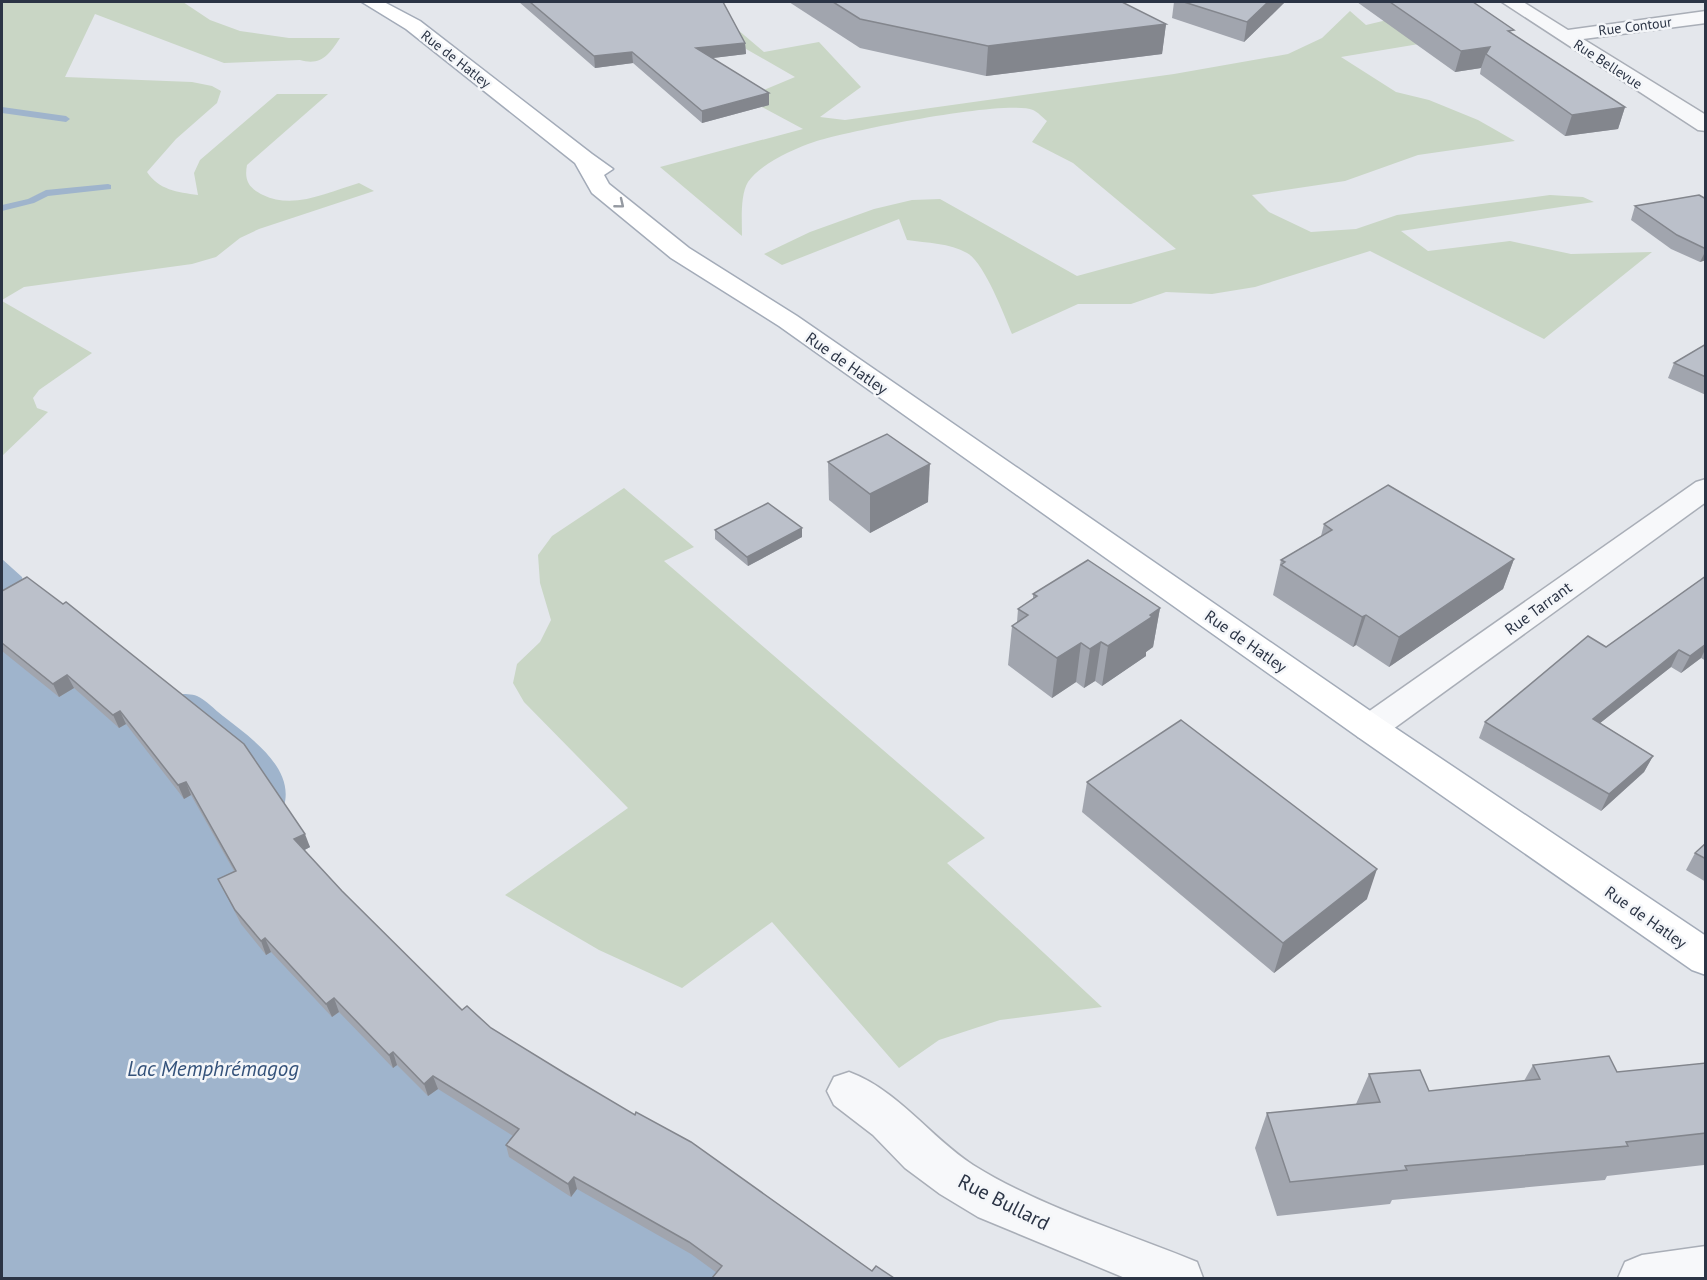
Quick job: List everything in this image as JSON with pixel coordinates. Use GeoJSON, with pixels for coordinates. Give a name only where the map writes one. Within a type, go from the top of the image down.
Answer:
{"type":"FeatureCollection","features":[{"type":"Feature","properties":{"kind":"main road","name":"Rue de Hatley"},"geometry":{"type":"LineString","coordinates":[[371,2],[413,26],[584,159],[600,188],[680,253],[788,321],[1370,728],[1706,958]]}},
{"type":"Feature","properties":{"kind":"main road","name":"Rue de Hatley"},"geometry":{"type":"LineString","coordinates":[[390,2],[413,26]]}},
{"type":"Feature","properties":{"kind":"street","name":"Rue Bellevue"},"geometry":{"type":"LineString","coordinates":[[1511,2],[1706,125]]}},
{"type":"Feature","properties":{"kind":"street","name":"Rue Contour"},"geometry":{"type":"LineString","coordinates":[[1564,36],[1706,17]]}},
{"type":"Feature","properties":{"kind":"street","name":"Rue Tarrant"},"geometry":{"type":"LineString","coordinates":[[1370,728],[1706,488]]}},
{"type":"Feature","properties":{"kind":"street","name":"Rue Bullard"},"geometry":{"type":"LineString","coordinates":[[849,1091],[889,1121],[930,1160],[994,1202],[1180,1278]]}},
{"type":"Feature","properties":{"kind":"street"},"geometry":{"type":"LineString","coordinates":[[1642,1278],[1706,1269]]}},
{"type":"Feature","properties":{"kind":"green space"},"geometry":{"type":"Polygon","coordinates":[[[2,2],[183,2],[210,20],[240,31],[289,38],[340,38],[328,54],[319,60],[224,63],[95,14],[65,77],[192,82],[212,86],[221,91],[217,103],[176,139],[147,172],[163,186],[198,195],[194,173],[200,160],[277,94],[328,94],[247,165],[247,180],[254,190],[263,195],[287,201],[323,195],[359,183],[374,191],[259,229],[240,238],[216,257],[192,264],[24,287],[2,300],[2,2]]]}},
{"type":"Feature","properties":{"kind":"green space"},"geometry":{"type":"Polygon","coordinates":[[[664,2],[705,2],[764,52],[819,42],[861,87],[820,117],[845,120],[1174,74],[1288,54],[1322,38],[1350,11],[1366,25],[1387,20],[1419,44],[1341,57],[1396,92],[1429,100],[1478,120],[1515,141],[1418,155],[1345,181],[1252,195],[1269,212],[1311,232],[1356,229],[1397,215],[1550,195],[1583,197],[1594,202],[1401,231],[1428,251],[1510,241],[1571,254],[1652,252],[1544,339],[1370,251],[1255,287],[1212,294],[1166,292],[1131,304],[1078,304],[1012,334],[993,290],[973,258],[953,247],[907,240],[899,219],[782,265],[764,254],[810,232],[874,209],[912,200],[940,199],[1077,276],[1176,249],[1073,163],[1032,142],[1047,121],[1033,110],[1017,108],[961,112],[891,124],[814,142],[787,153],[760,169],[745,187],[742,236],[660,167],[803,129],[745,98],[795,77],[664,2]]]}},
{"type":"Feature","properties":{"kind":"green space"},"geometry":{"type":"Polygon","coordinates":[[[2,301],[92,353],[39,390],[33,398],[37,408],[48,412],[2,456],[2,301]]]}},
{"type":"Feature","properties":{"kind":"green space"},"geometry":{"type":"Polygon","coordinates":[[[624,488],[694,547],[664,561],[985,838],[947,863],[1102,1007],[1000,1020],[939,1040],[899,1068],[772,922],[682,988],[599,950],[505,895],[628,808],[524,702],[513,683],[517,664],[540,642],[551,620],[540,583],[538,555],[552,536],[624,488]]]}},
{"type":"Feature","properties":{"kind":"water","name":"Lac Memphrémagog"},"geometry":{"type":"Polygon","coordinates":[[[2,559],[22,577],[24,586],[179,694],[195,695],[204,700],[257,744],[277,766],[286,792],[284,806],[310,847],[295,855],[461,1017],[877,1278],[2,1278],[2,559]]]}},
{"type":"Feature","properties":{"kind":"building"},"geometry":{"type":"Polygon","coordinates":[[[530,2],[723,2],[745,43],[696,48],[769,93],[702,111],[632,52],[594,56],[530,2]]]}},
{"type":"Feature","properties":{"kind":"building"},"geometry":{"type":"Polygon","coordinates":[[[833,2],[1122,2],[1166,24],[988,46],[860,19],[833,2]]]}},
{"type":"Feature","properties":{"kind":"building"},"geometry":{"type":"Polygon","coordinates":[[[1184,2],[1268,2],[1247,22],[1184,2]]]}},
{"type":"Feature","properties":{"kind":"building"},"geometry":{"type":"Polygon","coordinates":[[[1390,2],[1473,2],[1514,30],[1508,31],[1625,107],[1572,115],[1486,54],[1490,47],[1461,51],[1390,2]]]}},
{"type":"Feature","properties":{"kind":"building"},"geometry":{"type":"Polygon","coordinates":[[[1699,195],[1706,199],[1706,249],[1677,235],[1635,206],[1699,195]]]}},
{"type":"Feature","properties":{"kind":"building"},"geometry":{"type":"Polygon","coordinates":[[[1706,344],[1706,377],[1674,363],[1706,344]]]}},
{"type":"Feature","properties":{"kind":"building"},"geometry":{"type":"Polygon","coordinates":[[[887,434],[930,464],[870,494],[828,462],[887,434]]]}},
{"type":"Feature","properties":{"kind":"building"},"geometry":{"type":"Polygon","coordinates":[[[1388,485],[1514,559],[1399,637],[1366,615],[1362,617],[1281,565],[1285,562],[1281,560],[1332,530],[1324,524],[1388,485]]]}},
{"type":"Feature","properties":{"kind":"building"},"geometry":{"type":"Polygon","coordinates":[[[768,503],[802,528],[747,557],[715,530],[768,503]]]}},
{"type":"Feature","properties":{"kind":"building"},"geometry":{"type":"Polygon","coordinates":[[[1088,560],[1160,608],[1150,615],[1152,617],[1108,646],[1101,642],[1090,649],[1081,643],[1057,658],[1012,626],[1028,615],[1018,609],[1037,596],[1033,594],[1088,560]]]}},
{"type":"Feature","properties":{"kind":"building"},"geometry":{"type":"Polygon","coordinates":[[[1706,576],[1706,644],[1690,656],[1679,650],[1593,719],[1653,756],[1609,794],[1485,722],[1588,636],[1606,647],[1706,576]]]}},
{"type":"Feature","properties":{"kind":"building"},"geometry":{"type":"Polygon","coordinates":[[[27,577],[63,604],[66,602],[244,744],[305,834],[294,839],[342,891],[462,1010],[467,1006],[491,1028],[566,1074],[635,1115],[636,1112],[691,1142],[872,1271],[876,1266],[894,1278],[712,1278],[722,1266],[689,1242],[574,1177],[568,1184],[506,1145],[519,1129],[433,1076],[424,1084],[393,1052],[389,1055],[334,998],[326,1004],[265,938],[261,941],[235,910],[218,879],[236,871],[186,782],[178,785],[120,711],[113,715],[67,675],[53,684],[2,643],[2,591],[27,577]]]}},
{"type":"Feature","properties":{"kind":"building"},"geometry":{"type":"Polygon","coordinates":[[[1181,720],[1377,869],[1283,943],[1087,782],[1181,720]]]}},
{"type":"Feature","properties":{"kind":"building"},"geometry":{"type":"Polygon","coordinates":[[[1706,843],[1706,859],[1695,853],[1706,843]]]}},
{"type":"Feature","properties":{"kind":"building"},"geometry":{"type":"Polygon","coordinates":[[[1609,1056],[1617,1072],[1706,1063],[1706,1133],[1626,1142],[1628,1146],[1405,1166],[1407,1170],[1290,1182],[1267,1113],[1380,1102],[1369,1074],[1420,1070],[1429,1091],[1540,1079],[1533,1065],[1609,1056]]]}},
{"type":"Feature","properties":{"kind":"waterway"},"geometry":{"type":"LineString","coordinates":[[2,110],[66,119]]}},
{"type":"Feature","properties":{"kind":"waterway"},"geometry":{"type":"LineString","coordinates":[[2,208],[31,201],[46,193],[108,187]]}}]}
